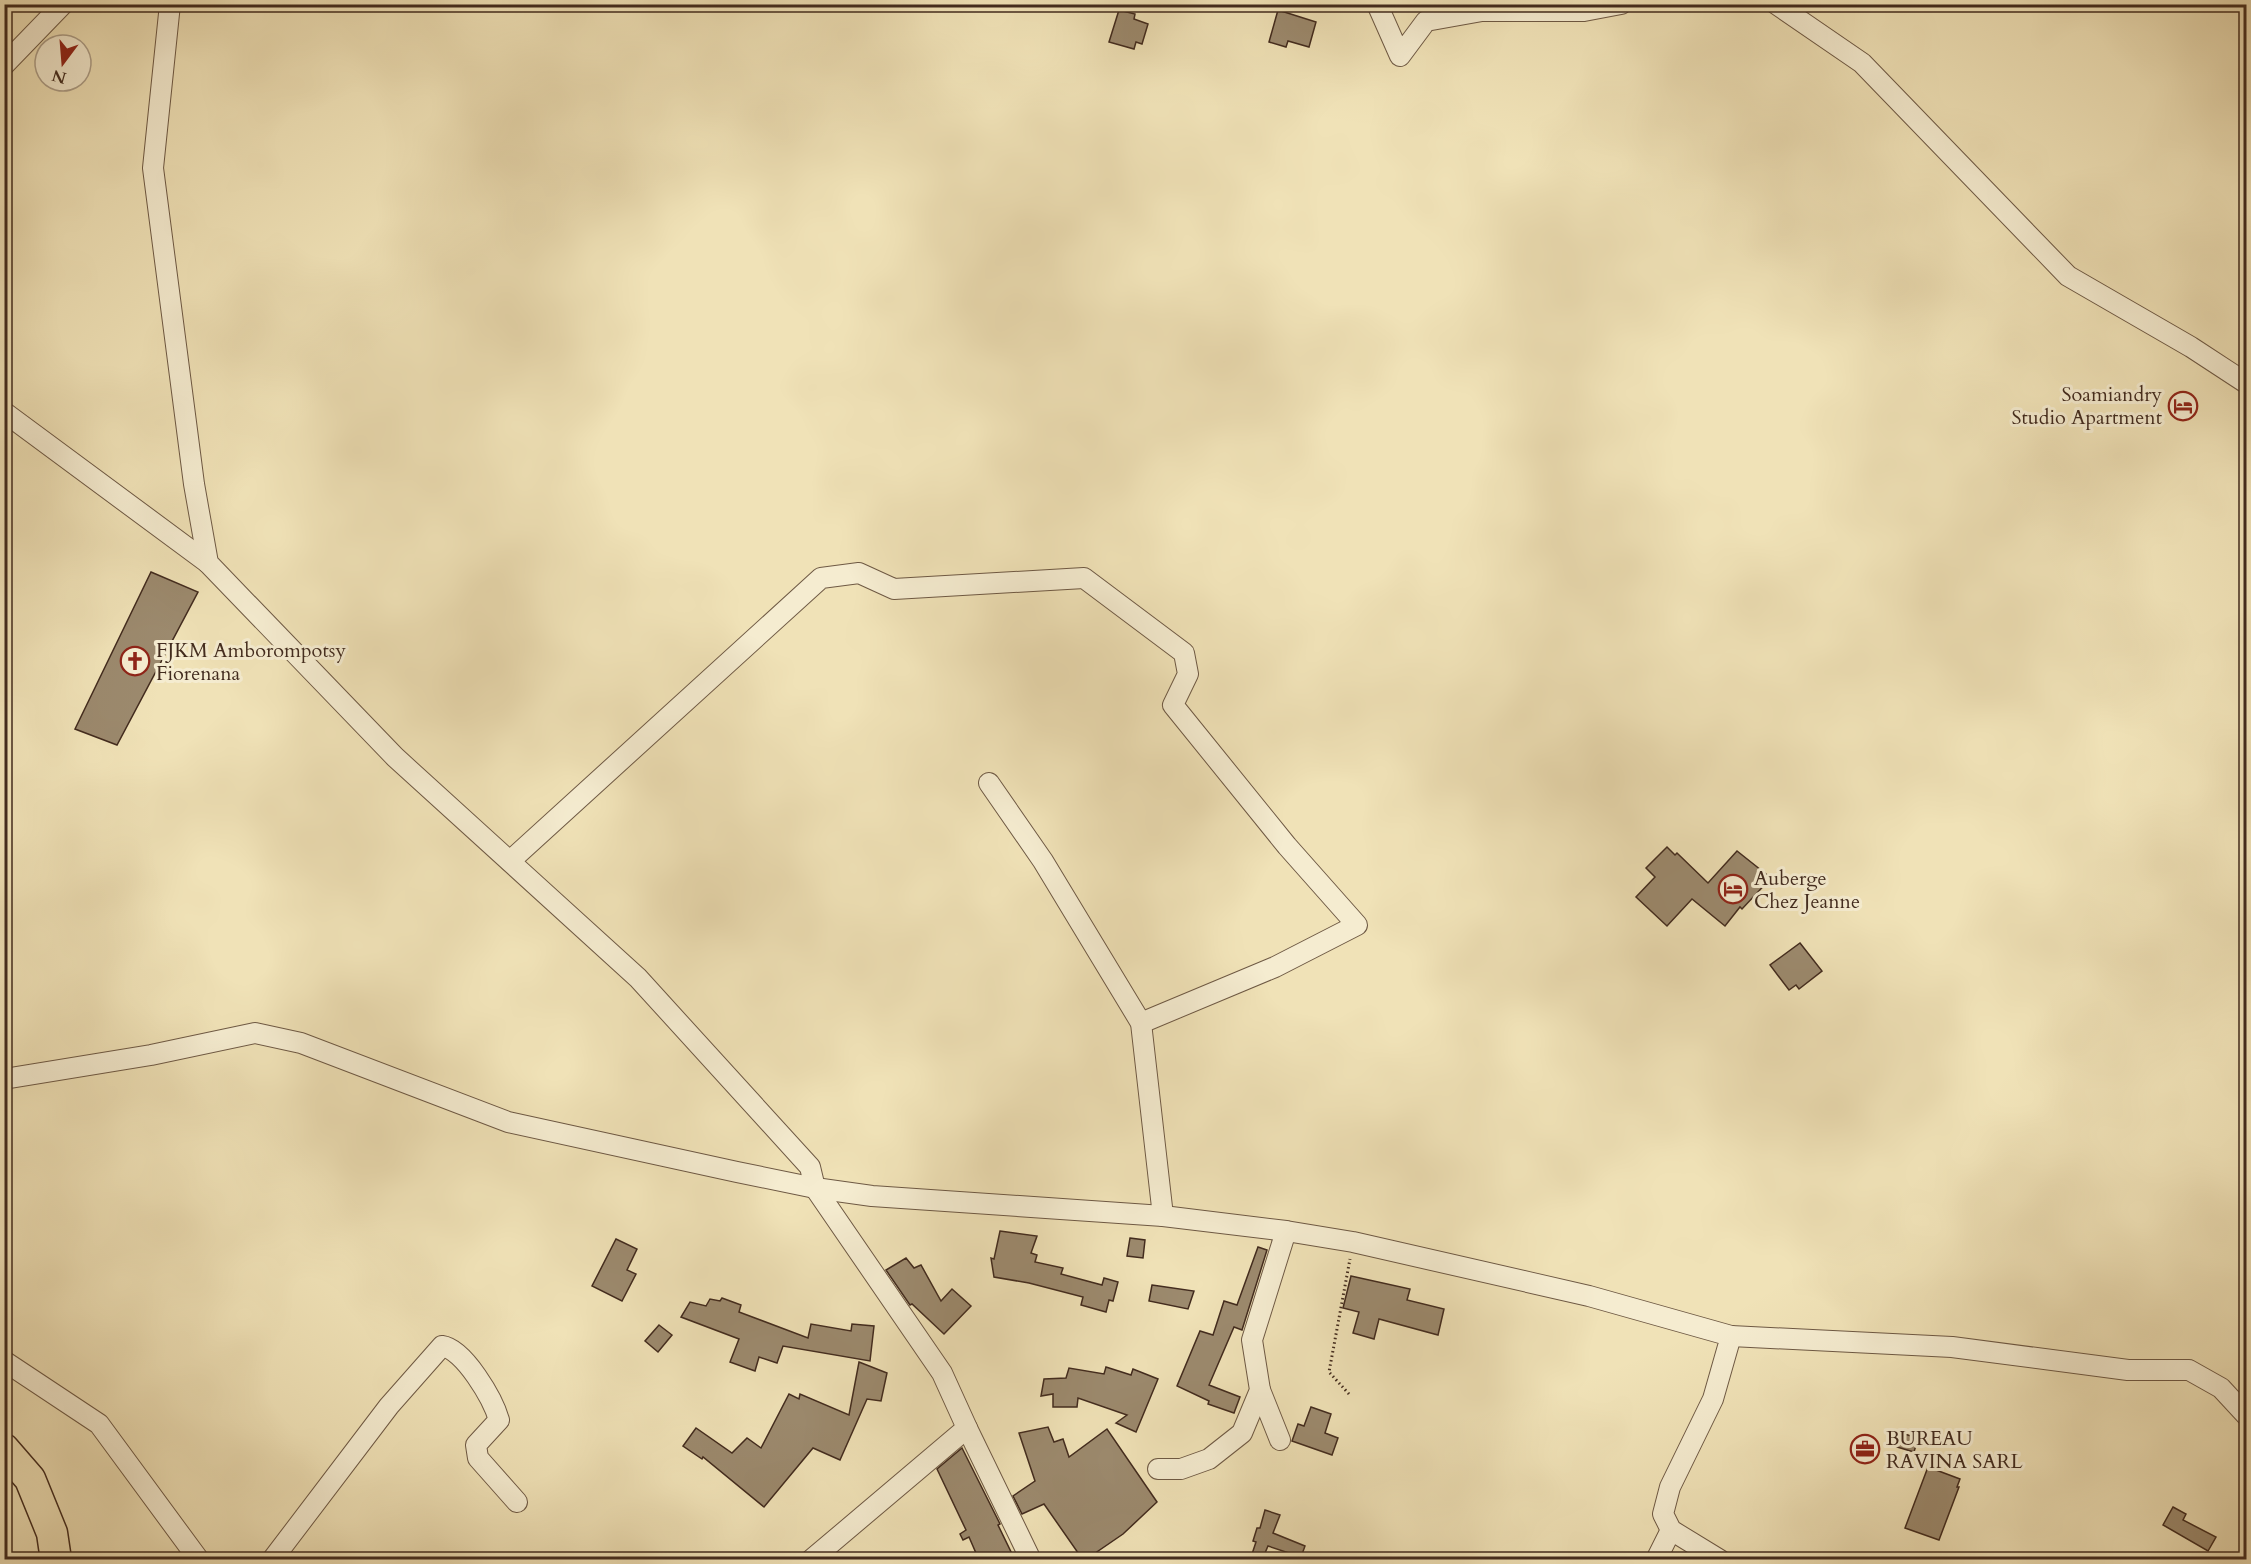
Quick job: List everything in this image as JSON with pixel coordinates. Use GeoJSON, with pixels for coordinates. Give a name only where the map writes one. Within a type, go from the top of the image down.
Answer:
{"type":"FeatureCollection","features":[{"type":"Feature","properties":{"kind":"main road"},"geometry":{"type":"LineString","coordinates":[[4,1449],[30,1479],[52,1533],[56,1560]]}},
{"type":"Feature","properties":{"kind":"street"},"geometry":{"type":"LineString","coordinates":[[4,65],[63,4]]}},
{"type":"Feature","properties":{"kind":"street"},"geometry":{"type":"LineString","coordinates":[[170,4],[153,168],[194,484],[208,563]]}},
{"type":"Feature","properties":{"kind":"street"},"geometry":{"type":"LineString","coordinates":[[1377,4],[1400,56],[1426,21],[1482,11],[1584,11],[1621,4]]}},
{"type":"Feature","properties":{"kind":"street"},"geometry":{"type":"LineString","coordinates":[[1776,4],[1862,63],[2067,276],[2247,382]]}},
{"type":"Feature","properties":{"kind":"street"},"geometry":{"type":"LineString","coordinates":[[4,412],[208,563],[395,757],[638,978],[810,1167],[815,1188],[942,1373],[1031,1560]]}},
{"type":"Feature","properties":{"kind":"street"},"geometry":{"type":"LineString","coordinates":[[510,861],[821,578],[859,573],[894,589],[1084,578],[1185,653],[1188,674],[1173,705],[1287,846],[1357,925],[1275,967],[1141,1023]]}},
{"type":"Feature","properties":{"kind":"street"},"geometry":{"type":"LineString","coordinates":[[989,783],[1043,861],[1141,1023],[1163,1216]]}},
{"type":"Feature","properties":{"kind":"street"},"geometry":{"type":"LineString","coordinates":[[4,1079],[151,1055],[255,1033],[301,1043],[508,1122],[815,1188],[872,1196],[1163,1216],[1286,1231],[1353,1242],[1589,1296],[1731,1336],[1952,1347],[2128,1370],[2189,1370],[2222,1388],[2247,1415]]}},
{"type":"Feature","properties":{"kind":"street"},"geometry":{"type":"LineString","coordinates":[[1280,1440],[1260,1390],[1252,1340],[1286,1231]]}},
{"type":"Feature","properties":{"kind":"street"},"geometry":{"type":"LineString","coordinates":[[1720,1560],[1671,1530],[1663,1514],[1670,1487],[1713,1399],[1731,1336]]}},
{"type":"Feature","properties":{"kind":"street"},"geometry":{"type":"LineString","coordinates":[[272,1560],[389,1406],[442,1346],[449,1347],[467,1364],[495,1407],[499,1420],[476,1445],[477,1458],[516,1502]]}},
{"type":"Feature","properties":{"kind":"street"},"geometry":{"type":"LineString","coordinates":[[4,1361],[99,1424],[199,1560]]}},
{"type":"Feature","properties":{"kind":"street"},"geometry":{"type":"LineString","coordinates":[[1158,1468],[1181,1469],[1209,1459],[1242,1433],[1260,1390]]}},
{"type":"Feature","properties":{"kind":"street"},"geometry":{"type":"LineString","coordinates":[[811,1560],[967,1428]]}},
{"type":"Feature","properties":{"kind":"street"},"geometry":{"type":"LineString","coordinates":[[1656,1560],[1671,1530]]}},
{"type":"Feature","properties":{"kind":"path"},"geometry":{"type":"LineString","coordinates":[[1349,1394],[1329,1372],[1353,1242]]}},
{"type":"Feature","properties":{"kind":"building"},"geometry":{"type":"Polygon","coordinates":[[[1119,10],[1135,14],[1134,19],[1148,24],[1142,44],[1136,42],[1134,49],[1109,42],[1119,10]]]}},
{"type":"Feature","properties":{"kind":"building"},"geometry":{"type":"Polygon","coordinates":[[[1278,10],[1316,22],[1309,47],[1288,41],[1286,47],[1269,42],[1278,10]]]}},
{"type":"Feature","properties":{"kind":"building","name":"FJKM Amborompotsy Fiorenana"},"geometry":{"type":"Polygon","coordinates":[[[151,572],[198,592],[117,745],[75,729],[151,572]]]}},
{"type":"Feature","properties":{"kind":"building"},"geometry":{"type":"Polygon","coordinates":[[[1667,847],[1675,855],[1677,853],[1708,883],[1737,851],[1771,878],[1742,909],[1740,907],[1725,926],[1692,899],[1667,926],[1636,897],[1655,877],[1646,868],[1667,847]]]}},
{"type":"Feature","properties":{"kind":"building"},"geometry":{"type":"Polygon","coordinates":[[[1800,943],[1822,971],[1799,989],[1796,985],[1789,990],[1770,965],[1800,943]]]}},
{"type":"Feature","properties":{"kind":"building"},"geometry":{"type":"Polygon","coordinates":[[[1000,1231],[1037,1236],[1031,1253],[1037,1255],[1035,1262],[1063,1268],[1061,1274],[1102,1285],[1104,1278],[1118,1282],[1113,1301],[1109,1300],[1106,1312],[1081,1305],[1083,1297],[1029,1283],[994,1277],[991,1258],[994,1259],[1000,1231]]]}},
{"type":"Feature","properties":{"kind":"building"},"geometry":{"type":"Polygon","coordinates":[[[1130,1238],[1145,1240],[1143,1258],[1127,1256],[1130,1238]]]}},
{"type":"Feature","properties":{"kind":"building"},"geometry":{"type":"Polygon","coordinates":[[[616,1239],[637,1249],[627,1270],[636,1274],[622,1301],[592,1286],[616,1239]]]}},
{"type":"Feature","properties":{"kind":"building"},"geometry":{"type":"Polygon","coordinates":[[[1258,1247],[1267,1250],[1242,1330],[1234,1327],[1209,1385],[1240,1397],[1234,1413],[1208,1404],[1209,1401],[1177,1386],[1200,1331],[1213,1335],[1224,1301],[1237,1305],[1258,1247]]]}},
{"type":"Feature","properties":{"kind":"building"},"geometry":{"type":"Polygon","coordinates":[[[906,1258],[914,1268],[921,1265],[941,1301],[952,1289],[971,1306],[944,1334],[912,1304],[910,1305],[886,1270],[906,1258]]]}},
{"type":"Feature","properties":{"kind":"building"},"geometry":{"type":"Polygon","coordinates":[[[1351,1276],[1410,1289],[1407,1300],[1444,1309],[1438,1335],[1379,1319],[1374,1339],[1353,1333],[1359,1312],[1343,1308],[1351,1276]]]}},
{"type":"Feature","properties":{"kind":"building"},"geometry":{"type":"Polygon","coordinates":[[[1152,1285],[1194,1291],[1188,1309],[1149,1301],[1152,1285]]]}},
{"type":"Feature","properties":{"kind":"building"},"geometry":{"type":"Polygon","coordinates":[[[722,1298],[741,1305],[739,1312],[808,1338],[811,1324],[851,1331],[852,1324],[874,1326],[870,1361],[783,1346],[777,1363],[759,1357],[755,1371],[730,1362],[739,1339],[681,1317],[690,1302],[706,1306],[710,1299],[720,1301],[722,1298]]]}},
{"type":"Feature","properties":{"kind":"building"},"geometry":{"type":"Polygon","coordinates":[[[659,1325],[672,1335],[658,1352],[645,1341],[659,1325]]]}},
{"type":"Feature","properties":{"kind":"building"},"geometry":{"type":"Polygon","coordinates":[[[859,1362],[887,1373],[881,1401],[867,1399],[840,1460],[813,1448],[764,1507],[703,1457],[702,1459],[683,1446],[696,1428],[732,1453],[747,1438],[761,1448],[789,1394],[799,1399],[800,1394],[849,1415],[859,1362]]]}},
{"type":"Feature","properties":{"kind":"building"},"geometry":{"type":"Polygon","coordinates":[[[1106,1367],[1131,1375],[1133,1369],[1158,1379],[1136,1432],[1116,1423],[1127,1415],[1078,1398],[1077,1407],[1053,1407],[1053,1394],[1041,1396],[1044,1379],[1066,1378],[1069,1368],[1104,1374],[1106,1367]]]}},
{"type":"Feature","properties":{"kind":"building"},"geometry":{"type":"Polygon","coordinates":[[[1311,1407],[1331,1414],[1325,1433],[1338,1438],[1332,1455],[1292,1441],[1298,1424],[1304,1426],[1311,1407]]]}},
{"type":"Feature","properties":{"kind":"building"},"geometry":{"type":"Polygon","coordinates":[[[1048,1427],[1054,1442],[1063,1439],[1069,1457],[1107,1429],[1157,1502],[1123,1534],[1085,1560],[1044,1504],[1022,1514],[1013,1496],[1035,1481],[1019,1433],[1048,1427]]]}},
{"type":"Feature","properties":{"kind":"building"},"geometry":{"type":"Polygon","coordinates":[[[1901,1433],[1918,1438],[1914,1452],[1897,1447],[1901,1433]]]}},
{"type":"Feature","properties":{"kind":"building"},"geometry":{"type":"Polygon","coordinates":[[[962,1448],[1000,1524],[998,1525],[1015,1560],[979,1560],[969,1537],[963,1540],[960,1534],[966,1530],[937,1469],[962,1448]]]}},
{"type":"Feature","properties":{"kind":"building"},"geometry":{"type":"Polygon","coordinates":[[[1928,1467],[1960,1479],[1939,1540],[1905,1528],[1928,1467]]]}},
{"type":"Feature","properties":{"kind":"building"},"geometry":{"type":"Polygon","coordinates":[[[2173,1507],[2186,1514],[2183,1520],[2216,1537],[2208,1551],[2163,1525],[2173,1507]]]}},
{"type":"Feature","properties":{"kind":"building"},"geometry":{"type":"Polygon","coordinates":[[[1265,1510],[1280,1515],[1273,1533],[1305,1546],[1301,1557],[1268,1546],[1262,1560],[1250,1560],[1256,1542],[1253,1541],[1257,1528],[1260,1528],[1265,1510]]]}},
{"type":"Feature","properties":{"kind":"place","name":"Soamiandry Studio Apartment"},"geometry":{"type":"Point","coordinates":[2183,406]}},
{"type":"Feature","properties":{"kind":"place","name":"FJKM Amborompotsy Fiorenana"},"geometry":{"type":"Point","coordinates":[135,661]}},
{"type":"Feature","properties":{"kind":"place","name":"Auberge Chez Jeanne"},"geometry":{"type":"Point","coordinates":[1733,889]}},
{"type":"Feature","properties":{"kind":"place","name":"BUREAU RAVINA SARL"},"geometry":{"type":"Point","coordinates":[1865,1449]}}]}
